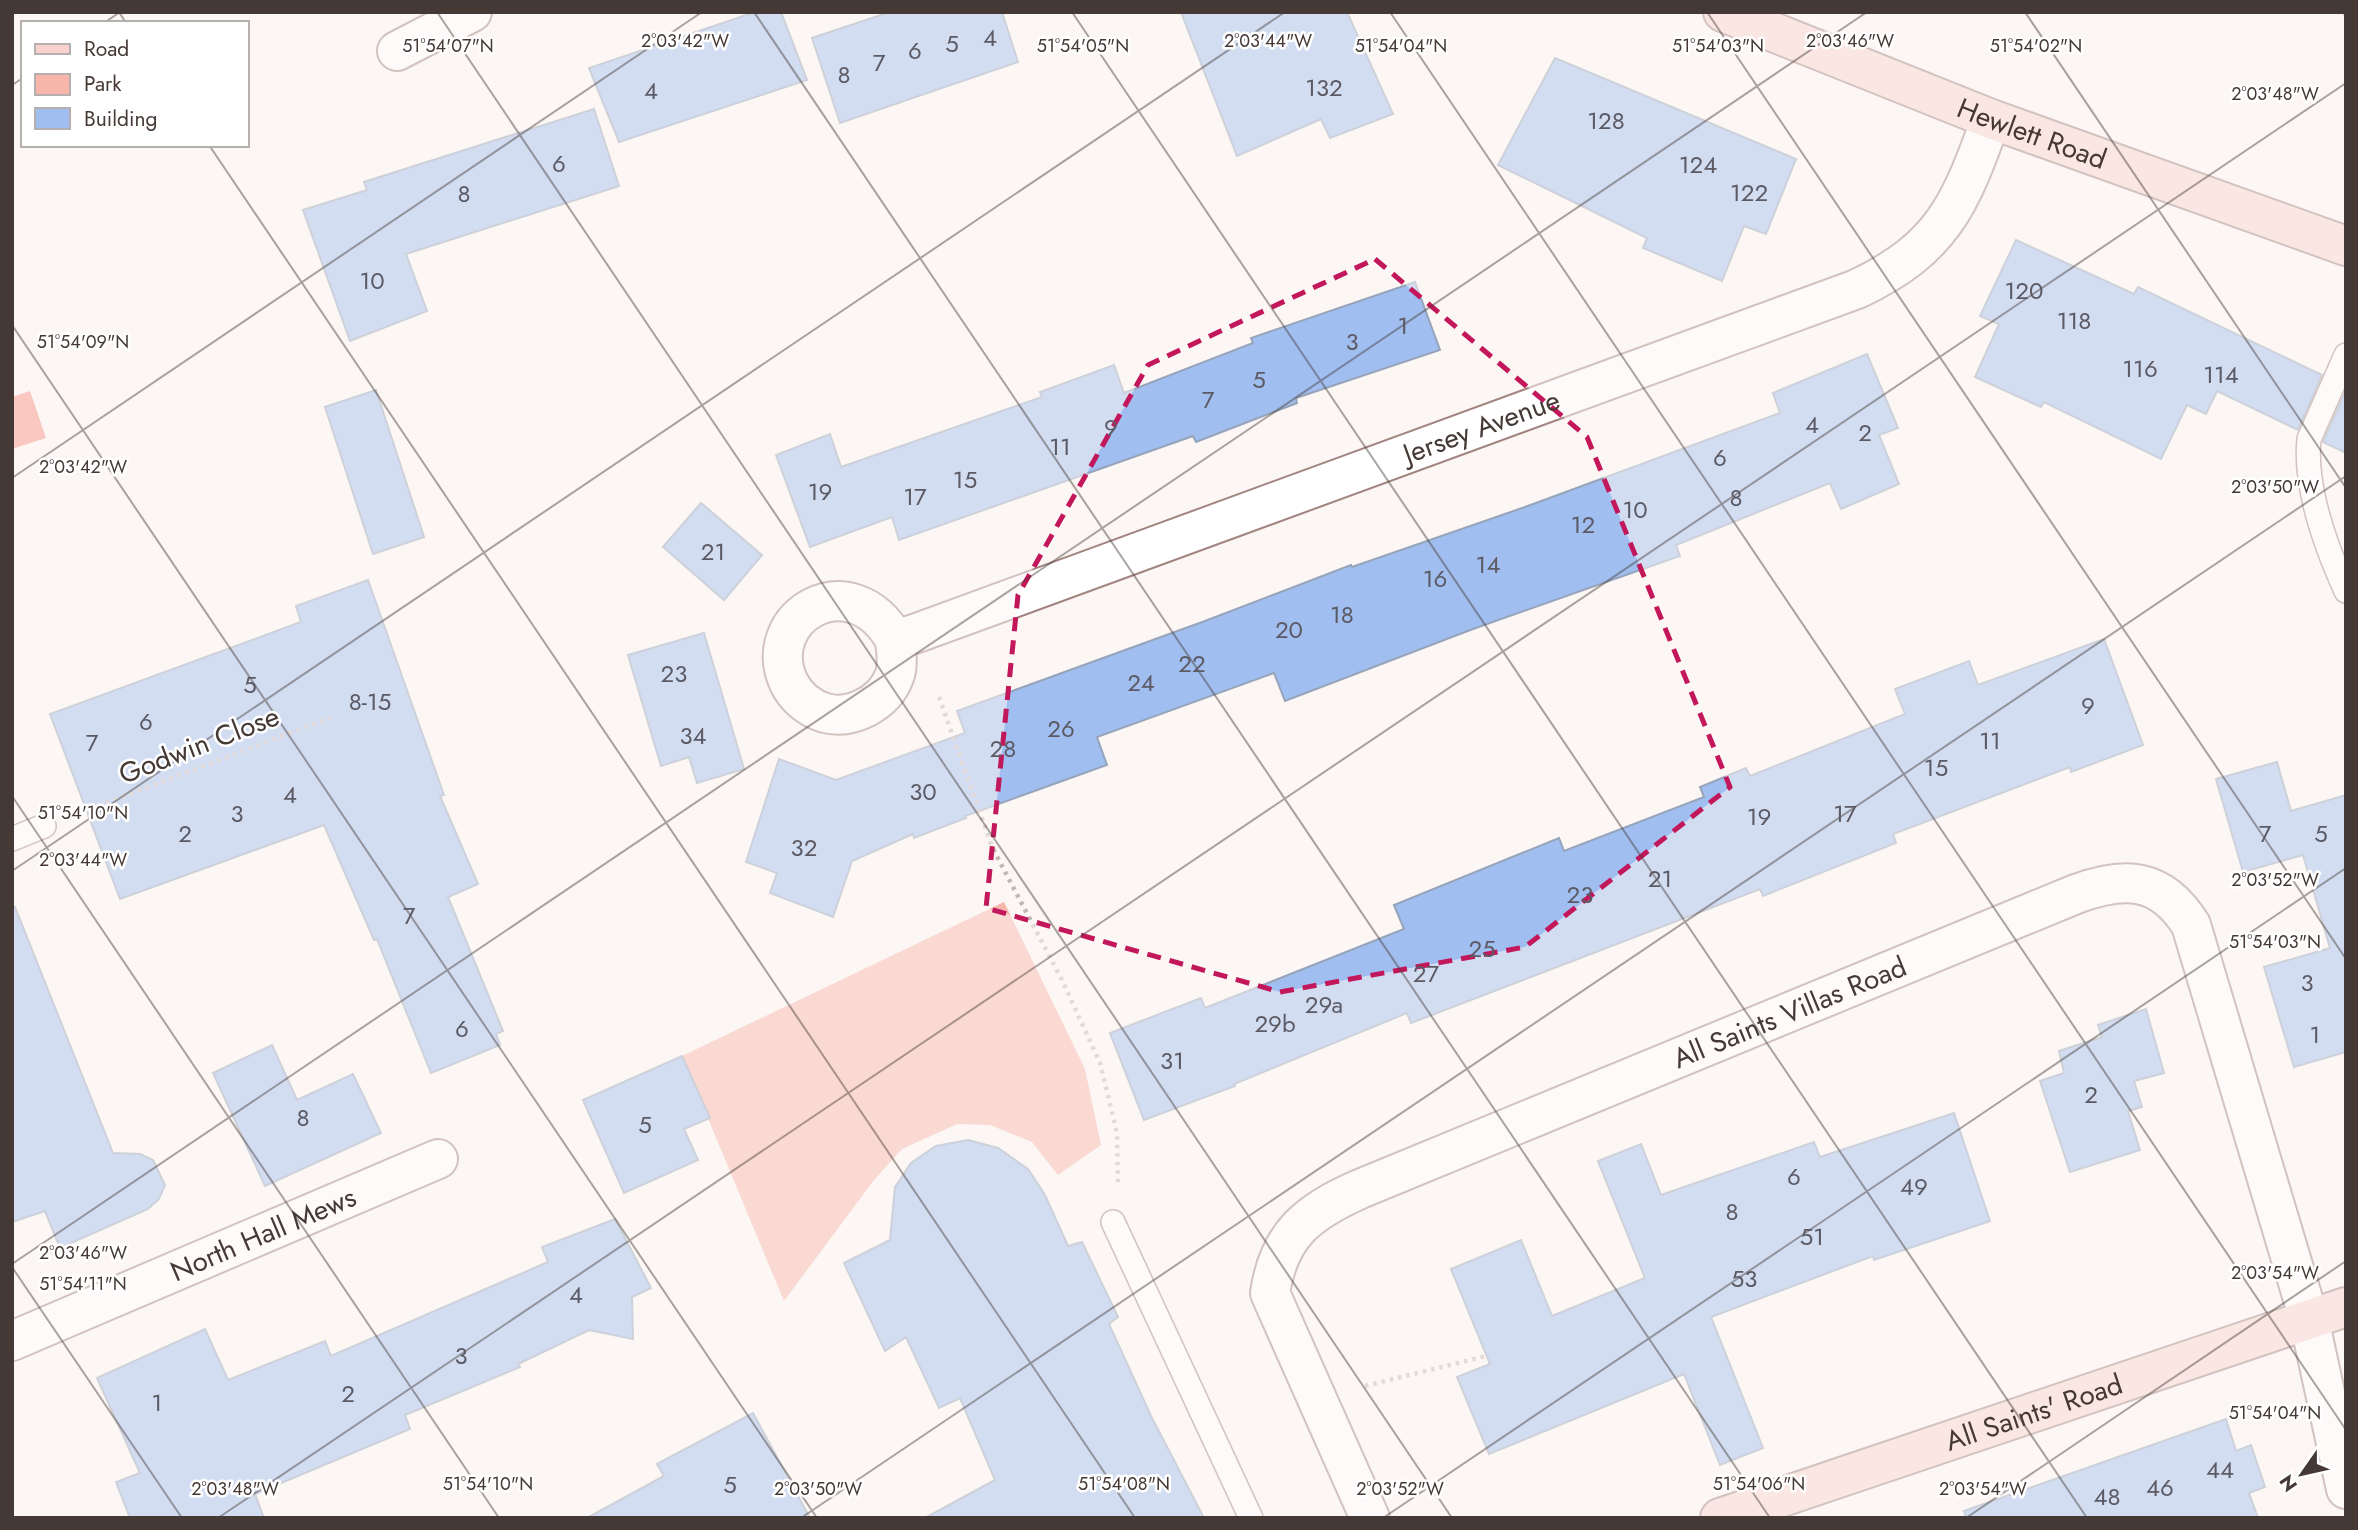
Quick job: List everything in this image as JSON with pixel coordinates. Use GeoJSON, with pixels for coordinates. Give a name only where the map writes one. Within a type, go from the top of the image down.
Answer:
{"type":"FeatureCollection","features":[{"type":"Feature","properties":{"kind":"street"},"geometry":{"type":"LineString","coordinates":[[397,51],[472,12]]}},
{"type":"Feature","properties":{"kind":"street","name":"Hewlett Road"},"geometry":{"type":"LineString","coordinates":[[1723,12],[1991,119],[2346,246]]}},
{"type":"Feature","properties":{"kind":"street","name":"Jersey Avenue"},"geometry":{"type":"LineString","coordinates":[[906,636],[1857,289],[1888,274],[1916,255],[1940,230],[1955,208],[1991,119]]}},
{"type":"Feature","properties":{"kind":"street","name":"All Saints Villas Road"},"geometry":{"type":"LineString","coordinates":[[1370,1518],[1270,1293],[1282,1250],[1294,1231],[1311,1214],[1360,1189],[1961,941],[2076,894],[2117,882],[2139,883],[2158,891],[2179,906],[2191,925],[2309,1319],[2346,1489]]}},
{"type":"Feature","properties":{"kind":"street","name":"North Hall Mews"},"geometry":{"type":"LineString","coordinates":[[12,1341],[438,1159]]}},
{"type":"Feature","properties":{"kind":"street","name":"All Saints' Road"},"geometry":{"type":"LineString","coordinates":[[1720,1518],[2346,1307]]}},
{"type":"Feature","properties":{"kind":"lane"},"geometry":{"type":"LineString","coordinates":[[2346,355],[2309,439],[2308,453],[2323,527],[2346,591]]}},
{"type":"Feature","properties":{"kind":"lane"},"geometry":{"type":"LineString","coordinates":[[12,839],[44,826]]}},
{"type":"Feature","properties":{"kind":"lane"},"geometry":{"type":"LineString","coordinates":[[1112,1222],[1251,1518]]}},
{"type":"Feature","properties":{"kind":"path"},"geometry":{"type":"LineString","coordinates":[[906,636],[992,847],[1100,1063],[1116,1133],[1118,1202],[1112,1222]]}},
{"type":"Feature","properties":{"kind":"path","name":"Godwin Close"},"geometry":{"type":"LineString","coordinates":[[44,826],[330,718]]}},
{"type":"Feature","properties":{"kind":"path"},"geometry":{"type":"LineString","coordinates":[[1317,1397],[1486,1356]]}},
{"type":"Feature","properties":{"kind":"highlighted area"},"geometry":{"type":"Polygon","coordinates":[[[1375,259],[1587,437],[1730,787],[1525,947],[1280,992],[986,908],[1018,595],[1148,365],[1375,259]]]}},
{"type":"Feature","properties":{"kind":"green space"},"geometry":{"type":"Polygon","coordinates":[[[1004,902],[1085,1069],[1101,1145],[1058,1175],[1032,1142],[990,1125],[957,1124],[902,1149],[874,1180],[784,1301],[682,1056],[1004,902]]]}},
{"type":"Feature","properties":{"kind":"shaded area"},"geometry":{"type":"Polygon","coordinates":[[[30,391],[46,438],[12,449],[12,397],[30,391]]]}},
{"type":"Feature","properties":{"kind":"building"},"geometry":{"type":"Polygon","coordinates":[[[755,12],[781,12],[807,80],[619,142],[589,68],[755,12]]]}},
{"type":"Feature","properties":{"kind":"building"},"geometry":{"type":"Polygon","coordinates":[[[890,12],[1002,12],[1018,62],[840,123],[812,38],[890,12]]]}},
{"type":"Feature","properties":{"kind":"building"},"geometry":{"type":"Polygon","coordinates":[[[1181,12],[1347,12],[1393,114],[1330,138],[1321,119],[1237,156],[1181,12]]]}},
{"type":"Feature","properties":{"kind":"building"},"geometry":{"type":"Polygon","coordinates":[[[1555,58],[1796,159],[1766,234],[1744,226],[1722,281],[1643,248],[1647,238],[1498,165],[1555,58]]]}},
{"type":"Feature","properties":{"kind":"building"},"geometry":{"type":"Polygon","coordinates":[[[594,109],[619,186],[406,254],[427,311],[350,341],[303,210],[367,190],[364,182],[594,109]]]}},
{"type":"Feature","properties":{"kind":"building"},"geometry":{"type":"Polygon","coordinates":[[[2016,240],[2134,294],[2138,287],[2322,375],[2298,430],[2217,391],[2206,414],[2187,405],[2161,459],[2044,402],[2041,407],[1975,377],[1999,324],[1980,316],[2016,240]]]}},
{"type":"Feature","properties":{"kind":"building"},"geometry":{"type":"Polygon","coordinates":[[[1415,282],[1440,350],[1296,398],[1297,403],[1196,442],[1193,436],[899,540],[892,517],[810,547],[776,455],[830,434],[841,467],[1042,397],[1040,392],[1114,365],[1124,393],[1253,343],[1251,338],[1415,282]]]}},
{"type":"Feature","properties":{"kind":"building"},"geometry":{"type":"Polygon","coordinates":[[[1867,354],[1898,428],[1879,435],[1899,484],[1841,509],[1830,483],[1676,545],[1680,556],[1473,629],[1285,701],[1274,673],[1097,737],[1107,765],[965,816],[966,818],[914,838],[913,834],[852,861],[833,917],[770,893],[777,873],[746,862],[779,759],[836,780],[965,733],[957,711],[1351,565],[1352,567],[1525,507],[1780,413],[1773,393],[1867,354]]]}},
{"type":"Feature","properties":{"kind":"building"},"geometry":{"type":"Polygon","coordinates":[[[376,390],[424,537],[373,554],[325,407],[376,390]]]}},
{"type":"Feature","properties":{"kind":"building"},"geometry":{"type":"Polygon","coordinates":[[[2346,390],[2346,453],[2323,442],[2346,390]]]}},
{"type":"Feature","properties":{"kind":"building"},"geometry":{"type":"Polygon","coordinates":[[[701,503],[762,555],[724,600],[663,547],[701,503]]]}},
{"type":"Feature","properties":{"kind":"building"},"geometry":{"type":"Polygon","coordinates":[[[368,580],[444,795],[440,796],[478,884],[448,897],[503,1031],[496,1034],[500,1045],[431,1073],[377,939],[374,940],[324,825],[120,899],[50,714],[301,622],[296,606],[368,580]]]}},
{"type":"Feature","properties":{"kind":"building"},"geometry":{"type":"Polygon","coordinates":[[[704,633],[744,769],[697,783],[689,757],[661,766],[628,655],[704,633]]]}},
{"type":"Feature","properties":{"kind":"building"},"geometry":{"type":"Polygon","coordinates":[[[2104,639],[2143,745],[2071,772],[2070,767],[1893,834],[1896,843],[1763,896],[1760,889],[1411,1023],[1407,1013],[1234,1084],[1235,1086],[1144,1120],[1110,1033],[1201,998],[1205,1008],[1404,929],[1394,905],[1559,838],[1564,851],[1704,797],[1700,787],[1746,768],[1750,776],[1905,714],[1895,689],[1969,661],[1978,685],[2104,639]]]}},
{"type":"Feature","properties":{"kind":"building"},"geometry":{"type":"Polygon","coordinates":[[[2277,762],[2291,811],[2346,795],[2346,1052],[2294,1067],[2264,967],[2330,948],[2303,855],[2243,872],[2216,779],[2277,762]]]}},
{"type":"Feature","properties":{"kind":"building"},"geometry":{"type":"Polygon","coordinates":[[[15,907],[113,1153],[140,1154],[153,1160],[165,1185],[159,1199],[148,1209],[60,1248],[45,1211],[12,1222],[12,908],[15,907]]]}},
{"type":"Feature","properties":{"kind":"building"},"geometry":{"type":"Polygon","coordinates":[[[2146,1009],[2164,1073],[2134,1081],[2142,1107],[2128,1111],[2140,1150],[2070,1172],[2040,1081],[2064,1073],[2059,1051],[2102,1037],[2098,1025],[2146,1009]]]}},
{"type":"Feature","properties":{"kind":"building"},"geometry":{"type":"Polygon","coordinates":[[[272,1045],[297,1100],[353,1074],[381,1133],[265,1186],[213,1073],[272,1045]]]}},
{"type":"Feature","properties":{"kind":"building"},"geometry":{"type":"Polygon","coordinates":[[[682,1056],[710,1118],[684,1129],[698,1160],[624,1193],[583,1100],[682,1056]]]}},
{"type":"Feature","properties":{"kind":"building"},"geometry":{"type":"Polygon","coordinates":[[[1954,1113],[1990,1221],[1874,1260],[1873,1256],[1711,1317],[1763,1448],[1720,1465],[1684,1374],[1489,1454],[1457,1377],[1490,1364],[1451,1269],[1521,1240],[1552,1316],[1645,1278],[1598,1161],[1641,1144],[1661,1195],[1814,1142],[1820,1157],[1954,1113]]]}},
{"type":"Feature","properties":{"kind":"building"},"geometry":{"type":"Polygon","coordinates":[[[968,1140],[998,1148],[1028,1169],[1045,1195],[1068,1246],[1082,1242],[1118,1317],[1109,1324],[1151,1416],[1204,1518],[925,1518],[995,1480],[960,1398],[939,1408],[906,1337],[885,1351],[844,1263],[890,1240],[895,1187],[911,1163],[936,1146],[968,1140]]]}},
{"type":"Feature","properties":{"kind":"building"},"geometry":{"type":"Polygon","coordinates":[[[615,1219],[651,1288],[632,1297],[633,1339],[589,1330],[518,1364],[520,1367],[405,1415],[410,1429],[255,1494],[264,1518],[130,1518],[116,1482],[140,1473],[97,1378],[205,1329],[228,1380],[325,1341],[331,1356],[548,1262],[542,1247],[615,1219]]]}},
{"type":"Feature","properties":{"kind":"building"},"geometry":{"type":"Polygon","coordinates":[[[753,1413],[810,1518],[587,1518],[664,1476],[657,1464],[753,1413]]]}},
{"type":"Feature","properties":{"kind":"building"},"geometry":{"type":"Polygon","coordinates":[[[2226,1419],[2236,1451],[2251,1445],[2265,1487],[2249,1493],[2258,1518],[1966,1518],[1964,1511],[2226,1419]]]}}]}
